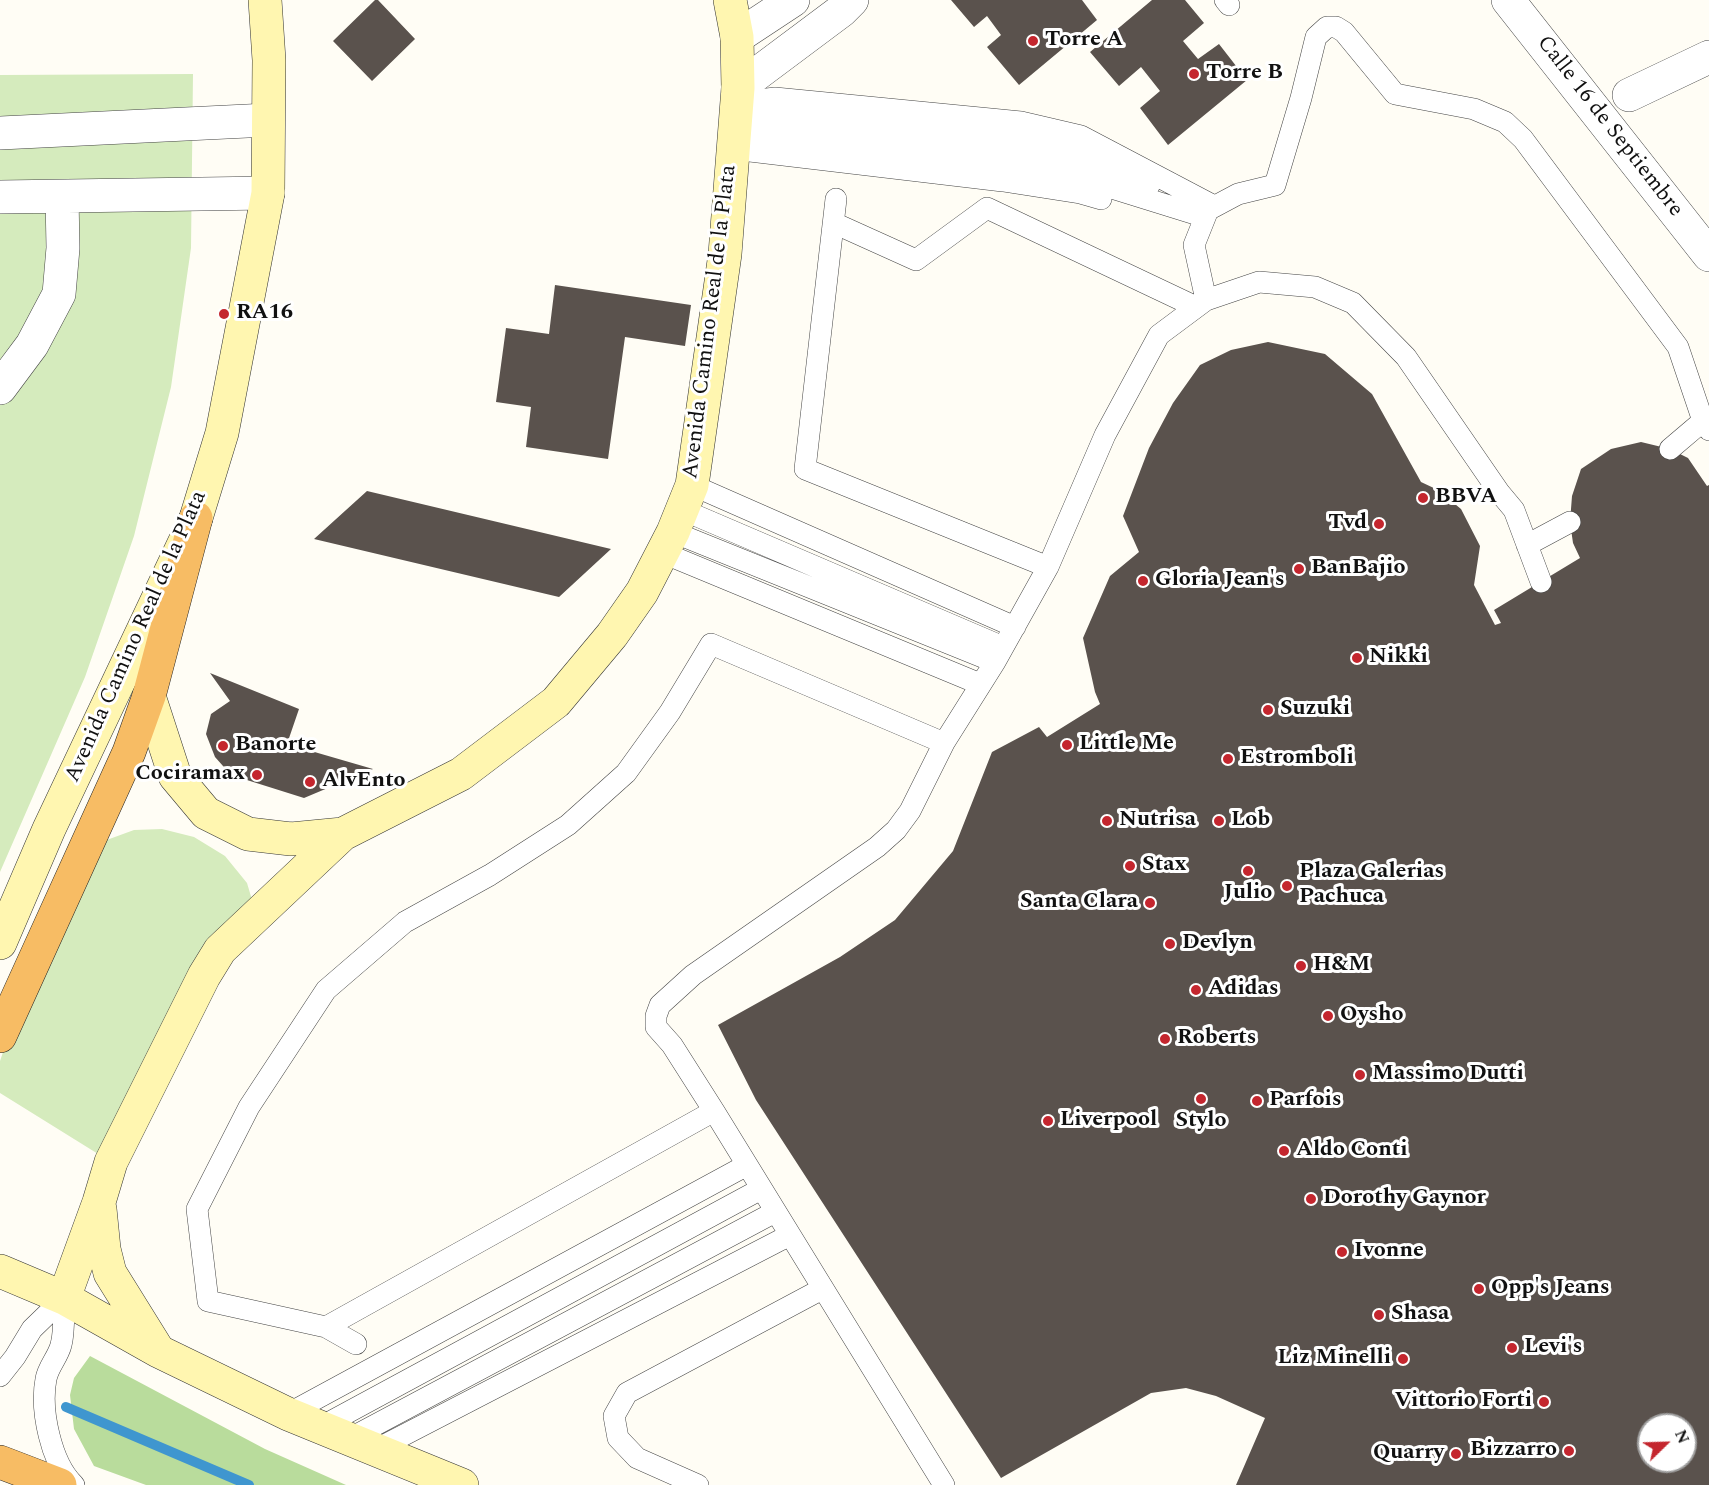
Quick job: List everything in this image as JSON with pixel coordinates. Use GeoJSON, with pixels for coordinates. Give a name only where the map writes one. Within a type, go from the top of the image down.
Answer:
{"type":"FeatureCollection","features":[{"type":"Feature","properties":{"kind":"highway"},"geometry":{"type":"LineString","coordinates":[[0,1036],[129,752],[148,696],[196,518]]}},
{"type":"Feature","properties":{"kind":"highway"},"geometry":{"type":"LineString","coordinates":[[0,1462],[60,1485]]}},
{"type":"Feature","properties":{"kind":"main road","name":"Avenida Camino Real de la Plata"},"geometry":{"type":"LineString","coordinates":[[0,943],[48,830],[196,518],[222,433],[268,193],[269,60],[266,0]]}},
{"type":"Feature","properties":{"kind":"main road","name":"Avenida Camino Real de la Plata"},"geometry":{"type":"LineString","coordinates":[[64,1298],[111,1162],[204,976],[220,950],[343,834],[461,774],[556,702],[612,635],[642,592],[677,519],[725,254],[735,118],[737,37],[730,0]]}},
{"type":"Feature","properties":{"kind":"main road"},"geometry":{"type":"LineString","coordinates":[[148,696],[176,776],[206,813],[248,834],[291,839],[343,834]]}},
{"type":"Feature","properties":{"kind":"main road"},"geometry":{"type":"LineString","coordinates":[[99,1202],[110,1273],[158,1351]]}},
{"type":"Feature","properties":{"kind":"main road"},"geometry":{"type":"LineString","coordinates":[[0,1271],[64,1298],[158,1351],[288,1414],[462,1485]]}},
{"type":"Feature","properties":{"kind":"main road"},"geometry":{"type":"LineString","coordinates":[[362,1445],[413,1485]]}},
{"type":"Feature","properties":{"kind":"street"},"geometry":{"type":"LineString","coordinates":[[737,37],[793,0]]}},
{"type":"Feature","properties":{"kind":"street"},"geometry":{"type":"LineString","coordinates":[[735,118],[852,0]]}},
{"type":"Feature","properties":{"kind":"street","name":"Calle 16 de Septiembre"},"geometry":{"type":"LineString","coordinates":[[1508,0],[1709,255]]}},
{"type":"Feature","properties":{"kind":"street"},"geometry":{"type":"LineString","coordinates":[[1629,95],[1709,57]]}},
{"type":"Feature","properties":{"kind":"street"},"geometry":{"type":"LineString","coordinates":[[0,132],[268,120]]}},
{"type":"Feature","properties":{"kind":"street"},"geometry":{"type":"LineString","coordinates":[[0,196],[268,193]]}},
{"type":"Feature","properties":{"kind":"street"},"geometry":{"type":"LineString","coordinates":[[0,388],[32,345],[59,294],[63,248],[62,197]]}},
{"type":"Feature","properties":{"kind":"lane"},"geometry":{"type":"LineString","coordinates":[[1201,304],[1194,245],[1207,215],[1238,194],[1275,185],[1301,98],[1316,37],[1327,27],[1336,27],[1344,32],[1395,94],[1474,109],[1505,122],[1524,139],[1678,347],[1706,426],[1670,448]]}},
{"type":"Feature","properties":{"kind":"lane"},"geometry":{"type":"LineString","coordinates":[[735,118],[776,117],[1019,143],[1078,156],[1207,215]]}},
{"type":"Feature","properties":{"kind":"lane"},"geometry":{"type":"LineString","coordinates":[[735,118],[1003,181],[1207,215]]}},
{"type":"Feature","properties":{"kind":"lane"},"geometry":{"type":"LineString","coordinates":[[836,199],[805,469],[1048,567]]}},
{"type":"Feature","properties":{"kind":"lane"},"geometry":{"type":"LineString","coordinates":[[834,223],[916,260],[987,208],[1201,304]]}},
{"type":"Feature","properties":{"kind":"lane"},"geometry":{"type":"LineString","coordinates":[[944,1485],[714,1111],[672,1046],[656,1027],[656,1016],[660,1005],[693,975],[877,847],[897,830],[910,811],[944,743],[999,655],[1048,567],[1106,435],[1159,335],[1201,304],[1259,282],[1315,287],[1353,303],[1406,357],[1499,492],[1514,510],[1541,582]]}},
{"type":"Feature","properties":{"kind":"lane"},"geometry":{"type":"LineString","coordinates":[[677,519],[1015,627]]}},
{"type":"Feature","properties":{"kind":"lane"},"geometry":{"type":"LineString","coordinates":[[677,519],[999,655]]}},
{"type":"Feature","properties":{"kind":"lane"},"geometry":{"type":"LineString","coordinates":[[677,519],[981,684]]}},
{"type":"Feature","properties":{"kind":"lane"},"geometry":{"type":"LineString","coordinates":[[1527,545],[1570,522]]}},
{"type":"Feature","properties":{"kind":"lane"},"geometry":{"type":"LineString","coordinates":[[356,1344],[326,1327],[208,1301],[197,1209],[249,1107],[326,990],[405,922],[490,875],[558,831],[626,773],[670,712],[711,644],[944,743]]}},
{"type":"Feature","properties":{"kind":"lane"},"geometry":{"type":"LineString","coordinates":[[326,1327],[714,1111]]}},
{"type":"Feature","properties":{"kind":"lane"},"geometry":{"type":"LineString","coordinates":[[288,1414],[747,1165]]}},
{"type":"Feature","properties":{"kind":"lane"},"geometry":{"type":"LineString","coordinates":[[319,1428],[761,1189]]}},
{"type":"Feature","properties":{"kind":"lane"},"geometry":{"type":"LineString","coordinates":[[362,1445],[776,1212]]}},
{"type":"Feature","properties":{"kind":"lane"},"geometry":{"type":"LineString","coordinates":[[362,1445],[790,1235]]}},
{"type":"Feature","properties":{"kind":"lane"},"geometry":{"type":"LineString","coordinates":[[698,1485],[637,1458],[618,1437],[614,1416],[627,1394],[822,1289]]}},
{"type":"Feature","properties":{"kind":"lane"},"geometry":{"type":"LineString","coordinates":[[0,1376],[32,1329],[64,1298]]}},
{"type":"Feature","properties":{"kind":"lane"},"geometry":{"type":"LineString","coordinates":[[64,1298],[61,1344],[46,1378],[44,1407],[52,1447],[74,1485]]}},
{"type":"Feature","properties":{"kind":"green space"},"geometry":{"type":"Polygon","coordinates":[[[193,74],[191,248],[171,387],[134,536],[85,677],[0,872],[0,75],[193,74]]]}},
{"type":"Feature","properties":{"kind":"green space"},"geometry":{"type":"Polygon","coordinates":[[[162,829],[194,837],[225,856],[247,883],[255,910],[111,1162],[0,1093],[0,1061],[18,1008],[93,845],[134,830],[162,829]]]}},
{"type":"Feature","properties":{"kind":"green space"},"geometry":{"type":"Polygon","coordinates":[[[90,1356],[265,1449],[346,1485],[146,1485],[94,1466],[74,1429],[70,1395],[74,1378],[90,1356]]]}},
{"type":"Feature","properties":{"kind":"building"},"geometry":{"type":"Polygon","coordinates":[[[375,0],[378,0],[415,39],[372,81],[333,41],[375,0]]]}},
{"type":"Feature","properties":{"kind":"building","name":"Torre A"},"geometry":{"type":"Polygon","coordinates":[[[951,0],[1082,0],[1097,20],[1019,85],[987,47],[1001,35],[987,16],[974,27],[951,0]]]}},
{"type":"Feature","properties":{"kind":"building","name":"Torre B"},"geometry":{"type":"Polygon","coordinates":[[[1152,0],[1185,0],[1204,23],[1183,41],[1198,59],[1219,44],[1247,80],[1168,145],[1140,108],[1160,91],[1141,67],[1119,86],[1090,52],[1152,0]]]}},
{"type":"Feature","properties":{"kind":"building"},"geometry":{"type":"Polygon","coordinates":[[[555,285],[691,305],[685,346],[625,337],[608,459],[526,447],[531,407],[496,402],[506,328],[549,334],[555,285]]]}},
{"type":"Feature","properties":{"kind":"building","name":"Plaza Galerias Pachuca"},"geometry":{"type":"Polygon","coordinates":[[[1268,342],[1325,354],[1372,394],[1421,482],[1438,490],[1461,509],[1480,546],[1474,585],[1495,625],[1501,623],[1494,610],[1580,558],[1573,543],[1570,522],[1572,496],[1581,469],[1611,449],[1641,442],[1670,449],[1688,458],[1707,486],[1709,485],[1709,1485],[1236,1485],[1265,1418],[1216,1396],[1186,1388],[1151,1393],[1001,1478],[756,1100],[718,1025],[840,957],[895,920],[953,851],[992,752],[1039,727],[1047,737],[1100,704],[1095,692],[1083,638],[1110,576],[1139,552],[1123,516],[1149,448],[1173,403],[1200,365],[1231,350],[1268,342]]]}},
{"type":"Feature","properties":{"kind":"building"},"geometry":{"type":"Polygon","coordinates":[[[367,491],[611,549],[559,597],[314,539],[367,491]]]}},
{"type":"Feature","properties":{"kind":"building"},"geometry":{"type":"Polygon","coordinates":[[[210,673],[299,709],[287,744],[373,769],[304,798],[231,775],[215,757],[206,734],[211,714],[230,701],[210,673]]]}},
{"type":"Feature","properties":{"kind":"waterway"},"geometry":{"type":"LineString","coordinates":[[66,1407],[249,1485]]}},
{"type":"Feature","properties":{"kind":"place","name":"Torre A"},"geometry":{"type":"Point","coordinates":[1033,41]}},
{"type":"Feature","properties":{"kind":"place","name":"Torre B"},"geometry":{"type":"Point","coordinates":[1194,74]}},
{"type":"Feature","properties":{"kind":"place","name":"RA16"},"geometry":{"type":"Point","coordinates":[224,314]}},
{"type":"Feature","properties":{"kind":"place","name":"BBVA"},"geometry":{"type":"Point","coordinates":[1423,498]}},
{"type":"Feature","properties":{"kind":"place","name":"Tvd"},"geometry":{"type":"Point","coordinates":[1379,524]}},
{"type":"Feature","properties":{"kind":"place","name":"BanBajio"},"geometry":{"type":"Point","coordinates":[1299,569]}},
{"type":"Feature","properties":{"kind":"place","name":"Gloria Jean's"},"geometry":{"type":"Point","coordinates":[1143,581]}},
{"type":"Feature","properties":{"kind":"place","name":"Nikki"},"geometry":{"type":"Point","coordinates":[1357,658]}},
{"type":"Feature","properties":{"kind":"place","name":"Suzuki"},"geometry":{"type":"Point","coordinates":[1268,710]}},
{"type":"Feature","properties":{"kind":"place","name":"Little Me"},"geometry":{"type":"Point","coordinates":[1067,745]}},
{"type":"Feature","properties":{"kind":"place","name":"Banorte"},"geometry":{"type":"Point","coordinates":[223,746]}},
{"type":"Feature","properties":{"kind":"place","name":"Estromboli"},"geometry":{"type":"Point","coordinates":[1228,759]}},
{"type":"Feature","properties":{"kind":"place","name":"Cociramax"},"geometry":{"type":"Point","coordinates":[257,775]}},
{"type":"Feature","properties":{"kind":"place","name":"AlvEnto"},"geometry":{"type":"Point","coordinates":[310,782]}},
{"type":"Feature","properties":{"kind":"place","name":"Nutrisa"},"geometry":{"type":"Point","coordinates":[1107,821]}},
{"type":"Feature","properties":{"kind":"place","name":"Lob"},"geometry":{"type":"Point","coordinates":[1219,821]}},
{"type":"Feature","properties":{"kind":"place","name":"Stax"},"geometry":{"type":"Point","coordinates":[1130,866]}},
{"type":"Feature","properties":{"kind":"place","name":"Julio"},"geometry":{"type":"Point","coordinates":[1248,871]}},
{"type":"Feature","properties":{"kind":"place","name":"Plaza Galerias Pachuca"},"geometry":{"type":"Point","coordinates":[1287,886]}},
{"type":"Feature","properties":{"kind":"place","name":"Santa Clara"},"geometry":{"type":"Point","coordinates":[1150,903]}},
{"type":"Feature","properties":{"kind":"place","name":"Devlyn"},"geometry":{"type":"Point","coordinates":[1170,944]}},
{"type":"Feature","properties":{"kind":"place","name":"H&M"},"geometry":{"type":"Point","coordinates":[1301,966]}},
{"type":"Feature","properties":{"kind":"place","name":"Adidas"},"geometry":{"type":"Point","coordinates":[1196,990]}},
{"type":"Feature","properties":{"kind":"place","name":"Oysho"},"geometry":{"type":"Point","coordinates":[1328,1016]}},
{"type":"Feature","properties":{"kind":"place","name":"Roberts"},"geometry":{"type":"Point","coordinates":[1165,1039]}},
{"type":"Feature","properties":{"kind":"place","name":"Massimo Dutti"},"geometry":{"type":"Point","coordinates":[1360,1075]}},
{"type":"Feature","properties":{"kind":"place","name":"Stylo"},"geometry":{"type":"Point","coordinates":[1201,1099]}},
{"type":"Feature","properties":{"kind":"place","name":"Parfois"},"geometry":{"type":"Point","coordinates":[1257,1101]}},
{"type":"Feature","properties":{"kind":"place","name":"Liverpool"},"geometry":{"type":"Point","coordinates":[1048,1121]}},
{"type":"Feature","properties":{"kind":"place","name":"Aldo Conti"},"geometry":{"type":"Point","coordinates":[1284,1151]}},
{"type":"Feature","properties":{"kind":"place","name":"Dorothy Gaynor"},"geometry":{"type":"Point","coordinates":[1311,1199]}},
{"type":"Feature","properties":{"kind":"place","name":"Ivonne"},"geometry":{"type":"Point","coordinates":[1342,1252]}},
{"type":"Feature","properties":{"kind":"place","name":"Opp's Jeans"},"geometry":{"type":"Point","coordinates":[1479,1289]}},
{"type":"Feature","properties":{"kind":"place","name":"Shasa"},"geometry":{"type":"Point","coordinates":[1379,1315]}},
{"type":"Feature","properties":{"kind":"place","name":"Levi's"},"geometry":{"type":"Point","coordinates":[1512,1348]}},
{"type":"Feature","properties":{"kind":"place","name":"Liz Minelli"},"geometry":{"type":"Point","coordinates":[1403,1359]}},
{"type":"Feature","properties":{"kind":"place","name":"Vittorio Forti"},"geometry":{"type":"Point","coordinates":[1544,1402]}},
{"type":"Feature","properties":{"kind":"place","name":"Bizzarro"},"geometry":{"type":"Point","coordinates":[1569,1451]}},
{"type":"Feature","properties":{"kind":"place","name":"Quarry"},"geometry":{"type":"Point","coordinates":[1456,1454]}}]}
